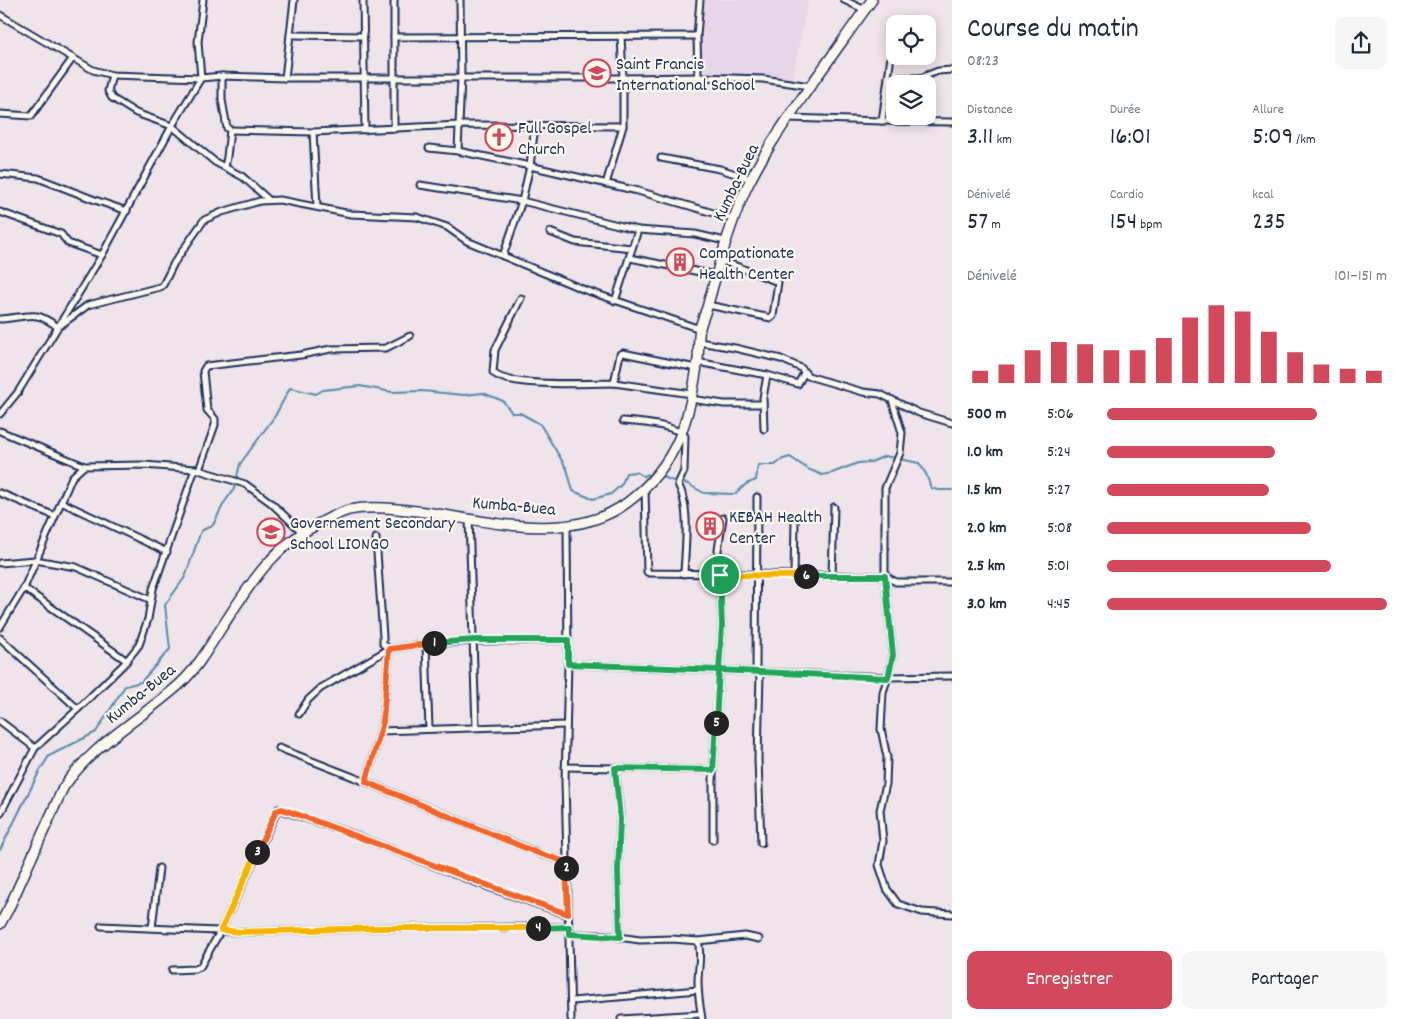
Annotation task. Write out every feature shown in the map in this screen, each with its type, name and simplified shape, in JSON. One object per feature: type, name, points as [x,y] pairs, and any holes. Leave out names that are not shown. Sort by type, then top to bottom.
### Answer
[{"type":"highway","name":"Kumba-Buea","points":[[0,924],[63,788],[72,775],[98,748],[164,698],[183,681],[199,663],[235,606],[272,556],[302,532],[334,516],[352,510],[374,508],[407,509],[519,525],[553,527],[583,523],[604,516],[625,504],[645,487],[661,470],[682,433],[697,365],[700,329],[725,241],[752,179],[788,118],[872,0]]},
{"type":"street","points":[[0,414],[18,392],[102,255],[128,211],[172,126],[201,78],[198,42],[202,0]]},
{"type":"street","points":[[285,78],[294,0]]},
{"type":"street","points":[[363,0],[365,130]]},
{"type":"street","points":[[394,0],[394,129]]},
{"type":"street","points":[[458,151],[461,77],[460,0]]},
{"type":"street","points":[[698,77],[700,0]]},
{"type":"street","points":[[844,0],[865,10]]},
{"type":"street","points":[[0,15],[93,70],[112,74],[201,78],[222,76],[285,78],[698,77],[763,79],[811,86]]},
{"type":"street","points":[[290,35],[363,36]]},
{"type":"street","points":[[606,184],[623,126],[623,78],[620,36]]},
{"type":"street","points":[[394,37],[698,36]]},
{"type":"street","points":[[0,114],[31,116],[72,58]]},
{"type":"street","points":[[928,75],[938,71],[952,70]]},
{"type":"street","points":[[112,74],[108,91],[112,98],[136,112],[172,126],[212,160],[242,177],[269,200]]},
{"type":"street","points":[[222,76],[222,100],[227,128],[230,130],[225,167]]},
{"type":"street","points":[[882,121],[886,92]]},
{"type":"street","points":[[788,118],[952,122]]},
{"type":"street","points":[[230,130],[313,132],[460,126],[623,126]]},
{"type":"street","points":[[503,256],[522,201],[530,166],[535,126]]},
{"type":"street","points":[[313,132],[317,207]]},
{"type":"street","points":[[429,148],[458,151],[638,191],[734,219]]},
{"type":"street","points":[[661,158],[720,169],[752,179]]},
{"type":"street","points":[[0,174],[38,178],[128,211]]},
{"type":"street","points":[[420,185],[522,201],[638,230],[695,234],[725,241]]},
{"type":"street","points":[[58,327],[88,305],[163,285],[174,264],[204,220],[222,212],[260,201],[280,200],[355,214],[417,217],[448,227],[467,241],[615,301],[700,329]]},
{"type":"street","points":[[0,212],[60,234],[68,243],[102,255]]},
{"type":"street","points":[[615,301],[638,230]]},
{"type":"street","points":[[550,232],[576,242],[632,248]]},
{"type":"street","points":[[630,258],[715,275]]},
{"type":"street","points":[[708,305],[772,318],[773,316],[778,282],[720,260]]},
{"type":"street","points":[[521,298],[495,350],[493,372],[495,376],[534,384],[614,383],[691,396],[724,404],[763,404]]},
{"type":"street","points":[[0,319],[34,315],[40,316],[58,327]]},
{"type":"street","points":[[0,814],[34,748],[78,709],[127,661],[142,640],[153,588],[215,426],[214,419],[207,410],[203,371],[206,366],[301,355],[330,349],[386,348],[410,336]]},
{"type":"street","points":[[700,342],[781,359],[801,368],[804,374],[858,391],[880,394],[919,413],[952,423]]},
{"type":"street","points":[[614,383],[621,353],[767,375],[798,384],[804,374]]},
{"type":"street","points":[[764,429],[763,398],[767,375]]},
{"type":"street","points":[[892,400],[901,429],[902,445],[897,462],[885,488],[885,576],[893,655],[883,692],[881,729],[887,757],[886,784],[880,815],[883,841],[879,865],[887,889],[898,904],[922,912],[952,914]]},
{"type":"street","points":[[623,421],[645,423],[682,433],[685,436],[684,471],[678,484],[686,505],[684,574]]},
{"type":"street","points":[[0,431],[84,466],[144,465],[197,469],[246,484],[270,502],[302,532]]},
{"type":"street","points":[[0,626],[24,588],[72,477],[84,466]]},
{"type":"street","points":[[645,487],[647,572],[758,576],[885,576],[896,582],[952,582]]},
{"type":"street","points":[[0,493],[55,516]]},
{"type":"street","points":[[757,497],[758,768],[761,843]]},
{"type":"street","points":[[61,502],[167,552]]},
{"type":"street","points":[[832,576],[834,507]]},
{"type":"street","points":[[469,518],[476,727]]},
{"type":"street","points":[[713,840],[713,770],[722,626],[718,550],[723,518]]},
{"type":"street","points":[[794,520],[794,576]]},
{"type":"street","points":[[567,525],[568,664],[565,767],[571,1019]]},
{"type":"street","points":[[376,538],[383,644],[389,649]]},
{"type":"street","points":[[0,563],[35,560],[76,567],[151,600]]},
{"type":"street","points":[[24,588],[127,661]]},
{"type":"street","points":[[0,638],[78,709]]},
{"type":"street","points":[[299,714],[308,700],[321,688],[389,649],[474,640],[568,640]]},
{"type":"street","points":[[426,644],[429,729]]},
{"type":"street","points":[[366,782],[381,731],[389,649]]},
{"type":"street","points":[[568,664],[888,678],[952,676]]},
{"type":"street","points":[[0,721],[34,748]]},
{"type":"street","points":[[381,731],[566,725]]},
{"type":"street","points":[[279,748],[535,852],[566,862]]},
{"type":"street","points":[[565,767],[713,770]]},
{"type":"street","points":[[615,768],[620,819],[618,871],[620,937]]},
{"type":"street","points":[[172,970],[195,970],[200,967],[221,930],[278,809],[347,832],[489,887],[568,914]]},
{"type":"street","points":[[152,928],[159,868]]},
{"type":"street","points":[[101,926],[240,932],[379,928],[569,927]]},
{"type":"street","points":[[569,934],[640,940],[672,938],[698,941],[746,936],[759,939]]},
{"type":"street","points":[[621,1019],[702,1016],[698,990],[698,964],[701,950],[698,941]]},
{"type":"street","points":[[572,1001],[698,990]]},
{"type":"shaded area","points":[[704,0],[808,0],[792,79],[701,76]]},
{"type":"waterway","points":[[0,850],[49,756],[96,732],[125,686],[141,682],[170,649],[165,605],[185,577],[201,531],[213,525],[224,503],[234,489],[240,464],[275,416],[290,388],[316,394],[323,390],[360,386],[392,392],[422,391],[464,395],[483,393],[503,401],[512,413],[520,413],[540,424],[567,469],[573,491],[593,499],[611,494],[622,484],[626,473],[636,472],[643,476],[655,473]]},
{"type":"waterway","points":[[659,475],[670,480],[688,484],[704,493],[735,494],[746,484],[756,480],[758,465],[775,465],[783,459],[790,457],[808,469],[822,475],[858,463],[871,462],[885,456],[919,463],[926,474],[931,488],[952,490]]},
{"type":"place","name":"Saint Francis International School","points":[[597,73]]},
{"type":"place","name":"Full Gospel Church","points":[[499,137]]},
{"type":"place","name":"Compationate Health Center","points":[[680,262]]},
{"type":"place","name":"KEBAH Health Center","points":[[710,526]]},
{"type":"place","name":"Governement Secondary School LIONGO","points":[[271,532]]},
{"type":"route","points":[[720,575],[722,626],[719,670],[568,664],[568,640],[474,640],[389,649],[383,722],[366,782],[543,856],[566,862],[568,914],[489,887],[347,832],[278,809],[221,930],[240,932],[379,928],[569,927],[569,934],[620,937],[618,871],[620,819],[615,768],[713,770],[719,670],[888,678],[893,655],[885,576],[720,575]]}]
